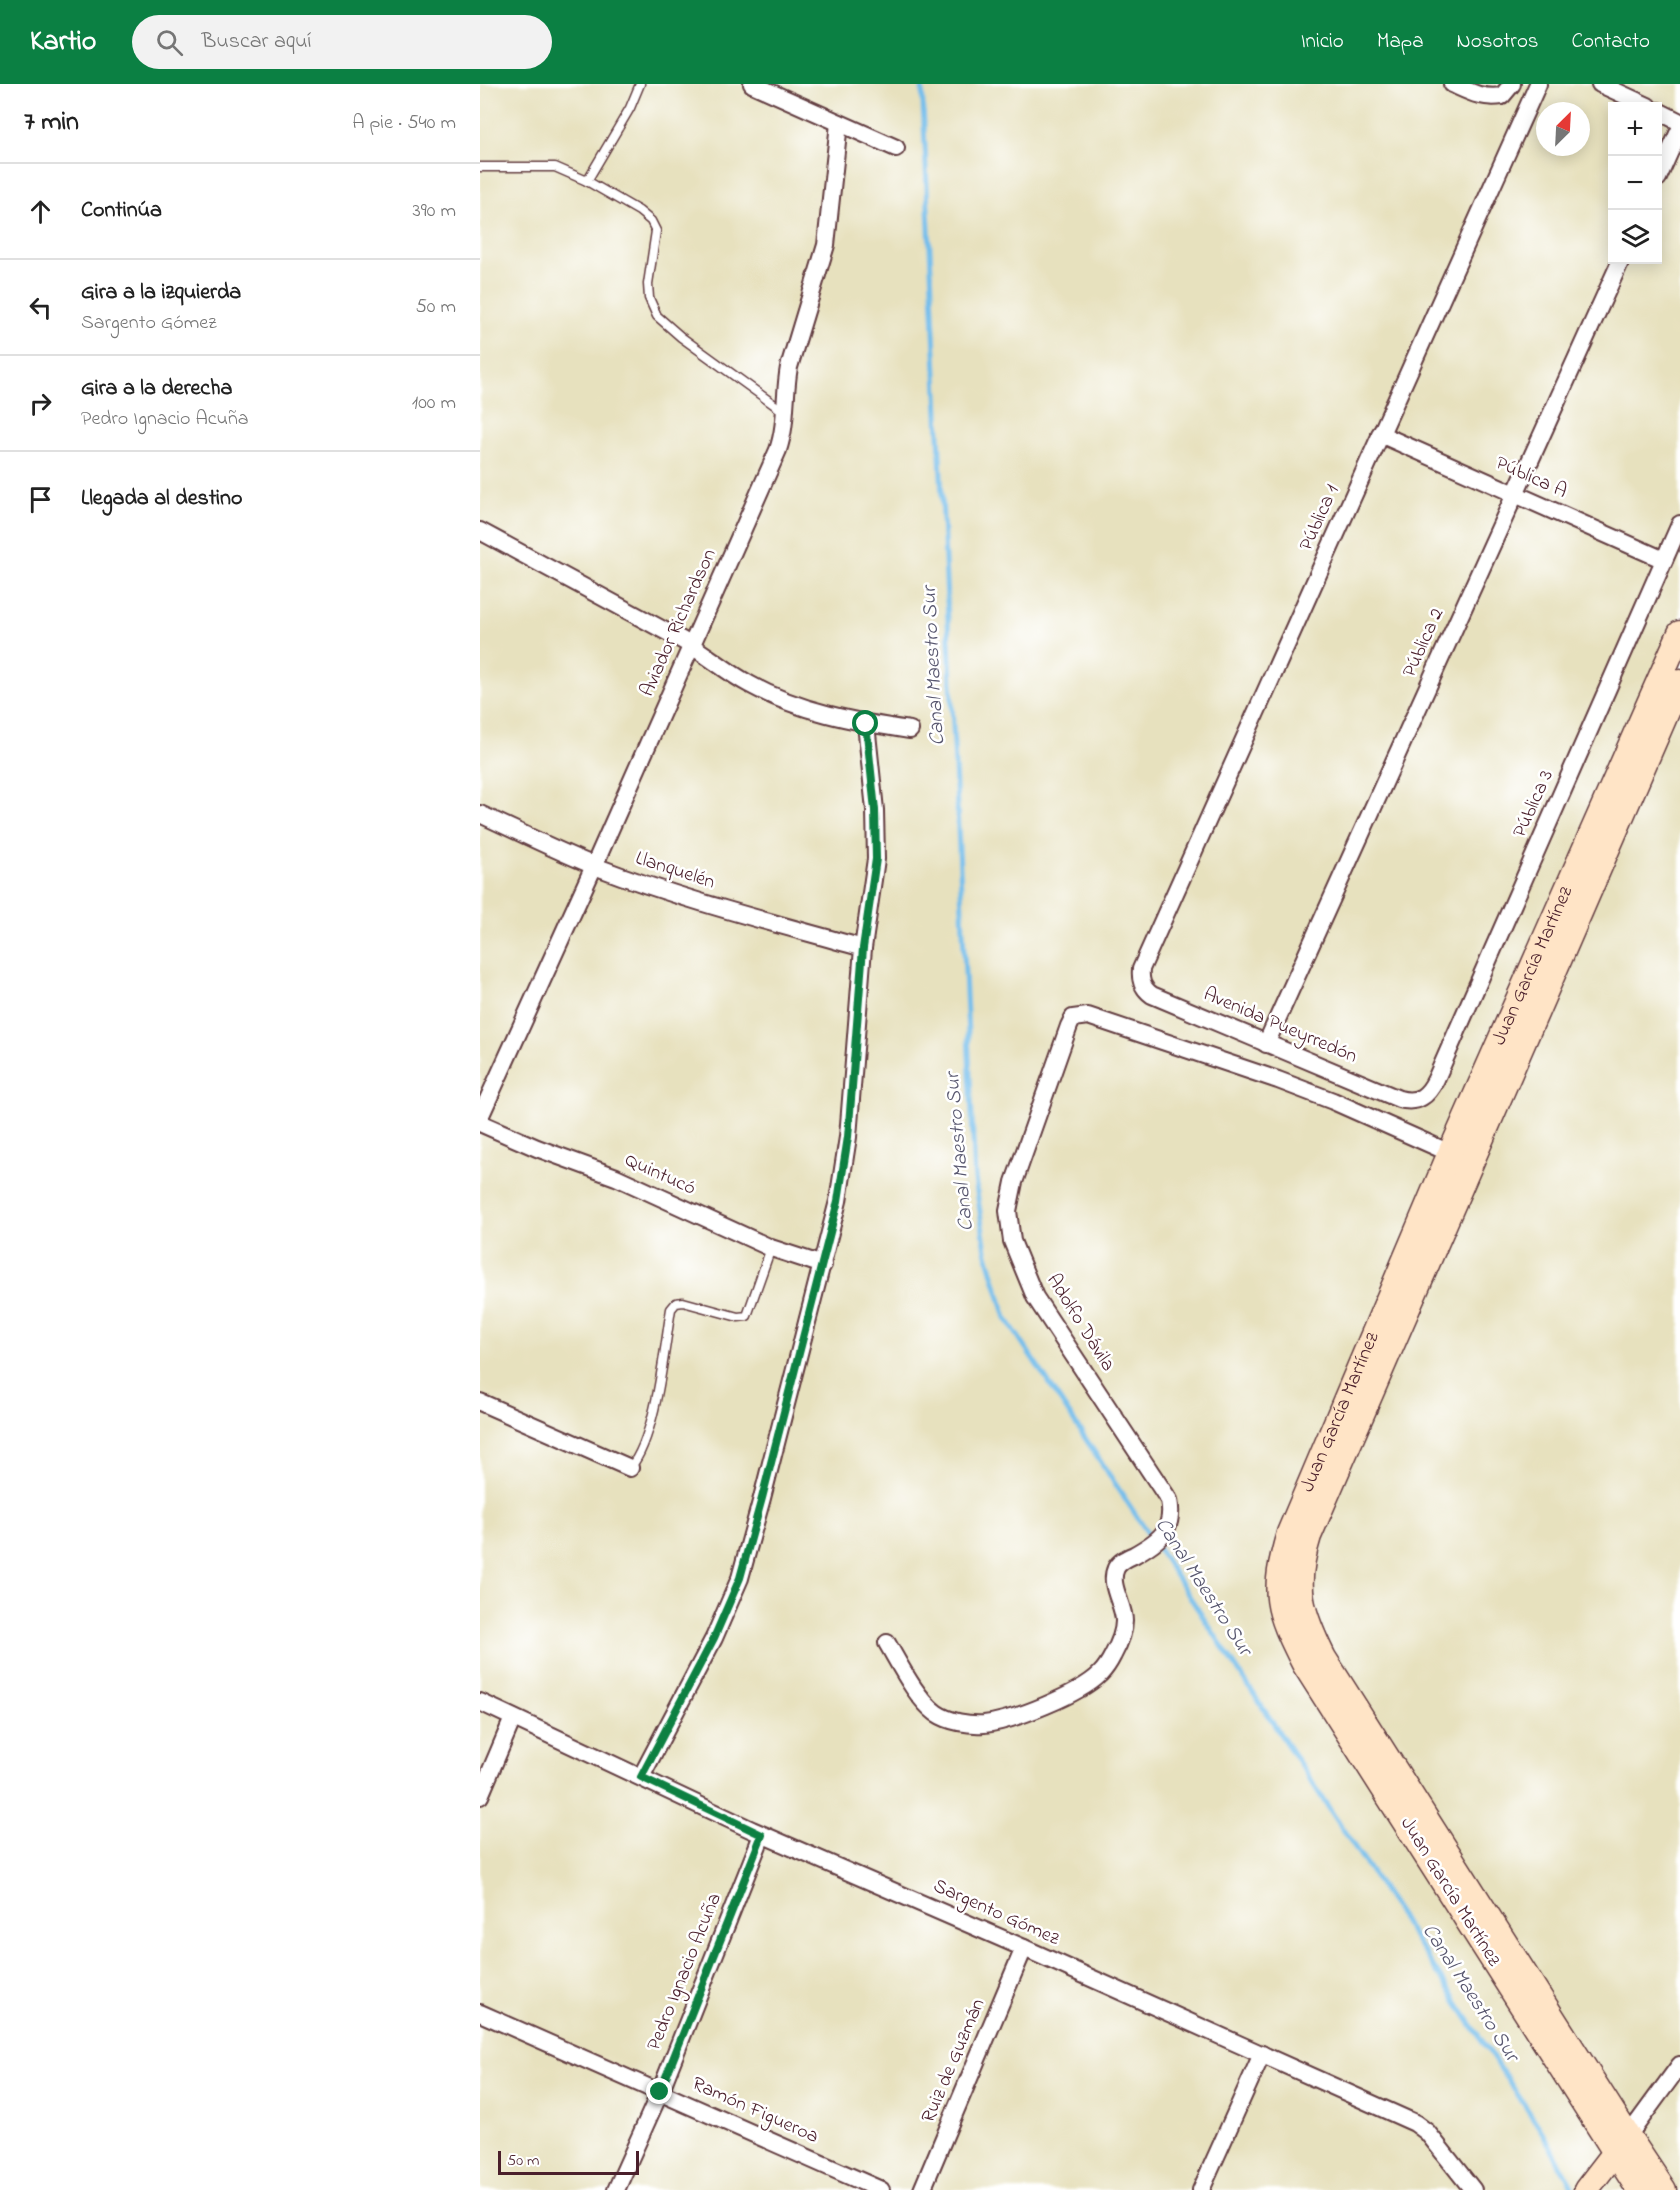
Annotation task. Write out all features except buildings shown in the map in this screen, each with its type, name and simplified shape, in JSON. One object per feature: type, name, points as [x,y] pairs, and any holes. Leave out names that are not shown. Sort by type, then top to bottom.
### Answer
[{"type":"main road","name":"Juan García Martínez","points":[[1621,2145],[1488,1951],[1304,1664],[1287,1630],[1278,1596],[1280,1564],[1289,1533],[1450,1153],[1680,633]]},
{"type":"main road","name":"Juan García Martínez","points":[[1621,2145],[1467,1880],[1324,1658],[1303,1609],[1300,1570],[1309,1536],[1680,682]]},
{"type":"main road","points":[[1588,2188],[1621,2145]]},
{"type":"main road","points":[[1621,2145],[1639,2190]]},
{"type":"main road","points":[[1621,2145],[1664,2190]]},
{"type":"street","points":[[752,84],[896,148]]},
{"type":"street","points":[[1452,84],[1480,96],[1502,96],[1512,84]]},
{"type":"street","name":"Pública 1","points":[[1141,969],[1538,84]]},
{"type":"street","points":[[1600,84],[1639,102]]},
{"type":"street","points":[[1662,113],[1680,122]]},
{"type":"street","name":"Aviador Richardson","points":[[480,1117],[778,450],[783,436],[783,411],[789,368],[826,245],[839,123]]},
{"type":"street","points":[[1662,169],[1680,129]]},
{"type":"street","name":"Pública 2","points":[[1266,1044],[1619,264]]},
{"type":"street","name":"Pública A","points":[[1380,434],[1664,560]]},
{"type":"street","name":"Pública 3","points":[[1422,1099],[1436,1079],[1680,524]]},
{"type":"street","points":[[480,531],[692,646],[751,685],[831,716],[910,730]]},
{"type":"street","points":[[641,1777],[714,1638],[740,1578],[838,1201],[848,1137],[863,948],[873,880],[876,833],[866,724]]},
{"type":"street","name":"Llanquelén","points":[[480,814],[594,866],[722,909],[863,948]]},
{"type":"street","name":"Avenida Pueyrredón","points":[[1141,969],[1140,978],[1143,986],[1152,995],[1399,1099],[1408,1101],[1422,1099]]},
{"type":"street","name":"Adolfo Dávila","points":[[887,1643],[923,1701],[938,1714],[962,1723],[985,1724],[1034,1710],[1082,1687],[1100,1674],[1113,1657],[1124,1620],[1114,1582],[1115,1571],[1120,1562],[1143,1550],[1160,1536],[1168,1528],[1172,1516],[1169,1500],[1035,1297],[1012,1241],[1008,1211],[1014,1182],[1073,1018],[1088,1016],[1278,1080],[1333,1101],[1450,1153]]},
{"type":"street","name":"Quintucó","points":[[480,1123],[537,1148],[616,1177],[771,1248],[823,1265]]},
{"type":"street","points":[[480,1402],[630,1468]]},
{"type":"street","name":"Sargento Gómez","points":[[480,1702],[762,1835],[1024,1948],[1415,2123],[1427,2132],[1473,2190]]},
{"type":"street","points":[[480,1796],[513,1718]]},
{"type":"street","name":"Pedro Ignacio Acuña","points":[[616,2190],[660,2092],[762,1835]]},
{"type":"street","name":"Ruiz de Guzmán","points":[[922,2190],[1024,1948]]},
{"type":"street","name":"Ramón Figueroa","points":[[480,2013],[881,2190]]},
{"type":"street","points":[[1201,2190],[1262,2054]]},
{"type":"street","points":[[1621,2145],[1680,2065]]},
{"type":"lane","points":[[587,181],[630,108],[640,84]]},
{"type":"lane","points":[[480,167],[555,167],[587,181],[639,211],[651,221],[656,231],[648,284],[649,298],[657,316],[681,337],[783,411]]},
{"type":"lane","points":[[630,1468],[638,1460],[650,1428],[671,1309],[676,1303],[683,1302],[738,1317],[747,1316],[771,1248]]},
{"type":"waterway","name":"Canal Maestro Sur","points":[[922,84],[975,1179],[986,1251],[1006,1318],[1541,2130],[1574,2190]]},
{"type":"route","points":[[660,2092],[762,1835],[641,1777],[714,1638],[740,1578],[838,1201],[848,1137],[863,948],[876,859],[875,810],[866,724]]}]
